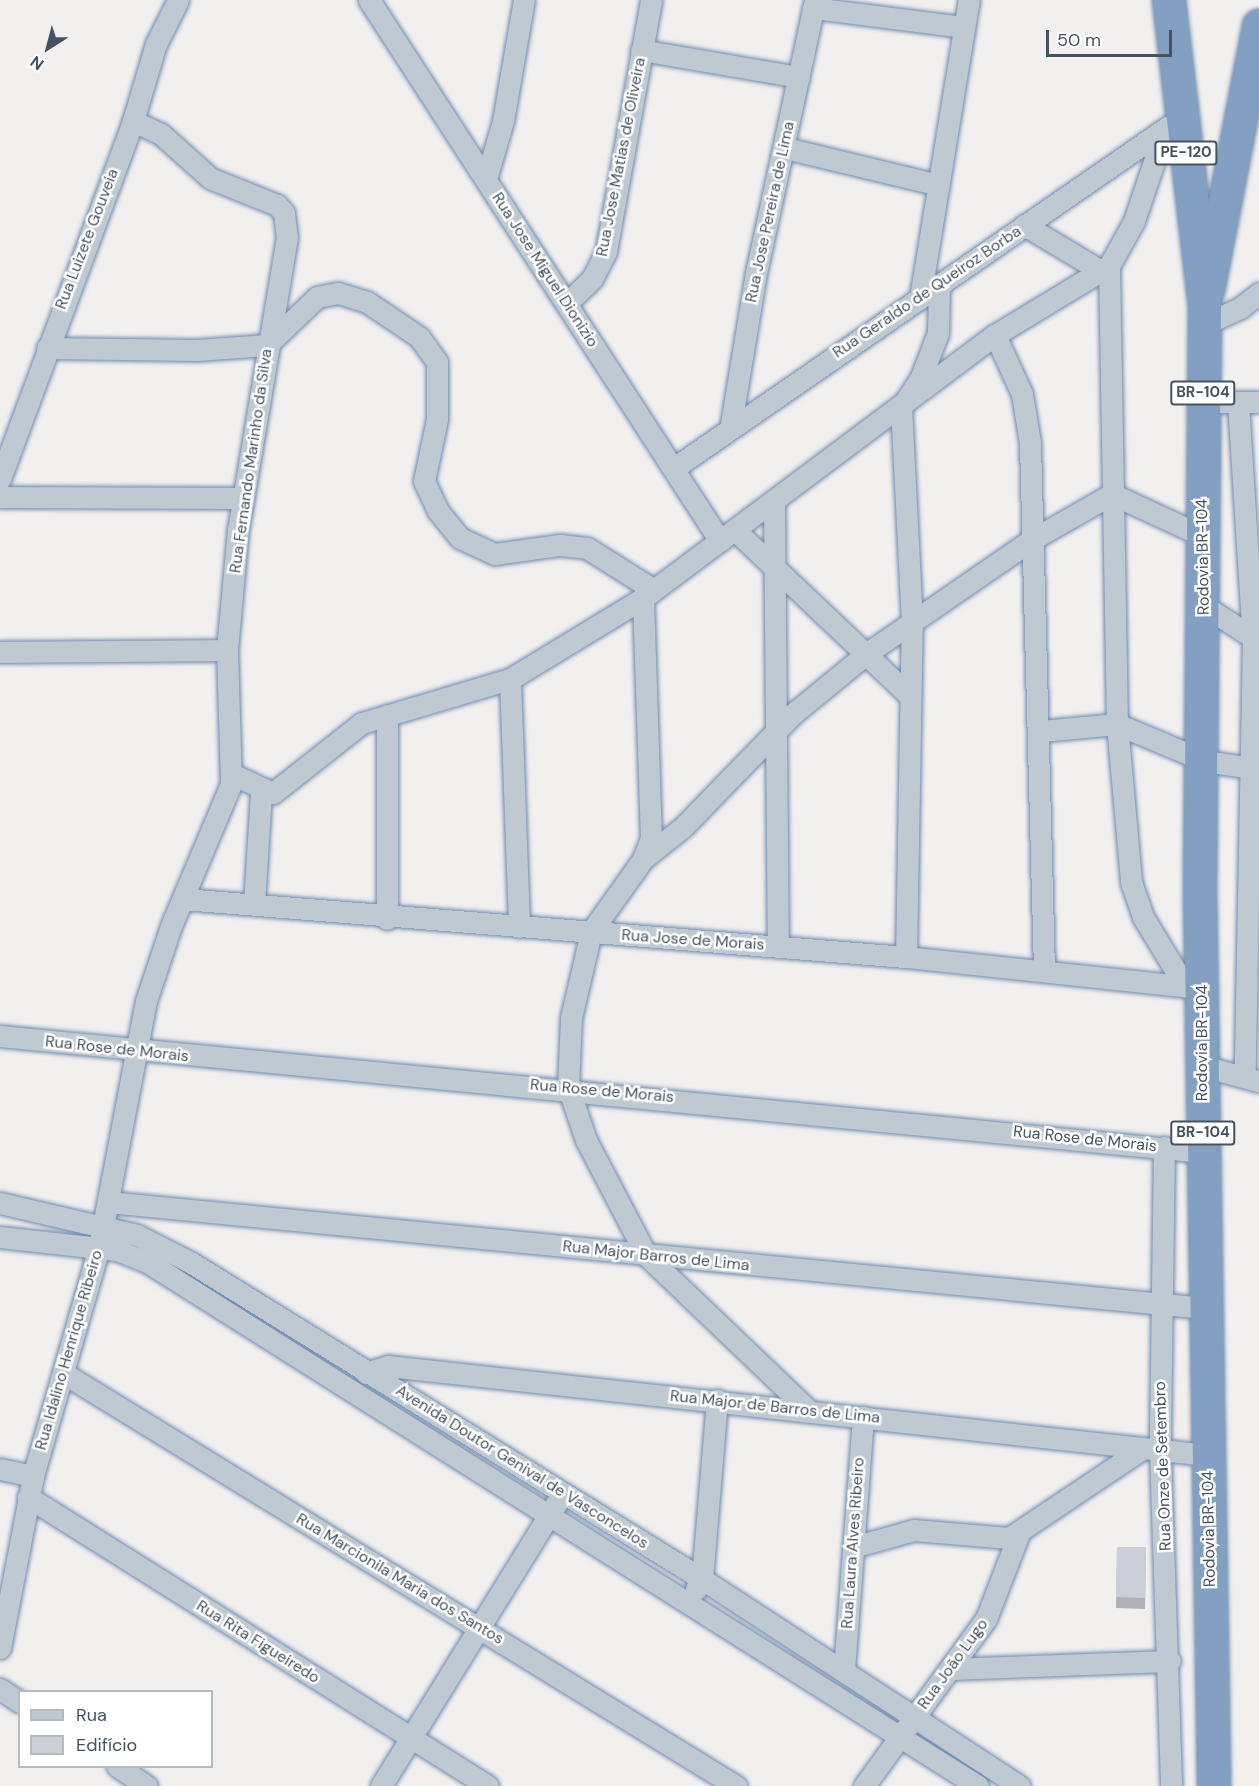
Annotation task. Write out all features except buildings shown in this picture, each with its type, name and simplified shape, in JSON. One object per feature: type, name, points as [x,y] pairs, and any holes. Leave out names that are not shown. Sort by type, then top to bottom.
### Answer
[{"type":"highway","name":"PE-120","points":[[1169,0],[1173,123],[1204,315]]},
{"type":"highway","name":"BR-104","points":[[1203,402],[1204,315],[1259,26]]},
{"type":"highway","name":"Rodovia BR-104","points":[[1203,402],[1205,761],[1193,987],[1203,1066],[1207,1455],[1221,1782]]},
{"type":"street","name":"Rua Luizete Gouveia","points":[[0,479],[133,121],[156,44],[178,0]]},
{"type":"street","name":"Rua Jose Miguel Dionizio","points":[[369,0],[568,302],[674,468],[728,535],[775,569],[910,696]]},
{"type":"street","points":[[486,179],[503,121],[524,0]]},
{"type":"street","name":"Rua Jose Matias de Oliveira","points":[[568,302],[592,279],[606,251],[651,0]]},
{"type":"street","points":[[920,298],[969,0]]},
{"type":"street","points":[[814,4],[964,27]]},
{"type":"street","name":"Rua Jose Pereira de Lima","points":[[731,424],[756,273],[785,148],[814,4]]},
{"type":"street","points":[[641,50],[799,77]]},
{"type":"street","name":"Rua Fernando Marinho da Silva","points":[[133,121],[161,134],[210,178],[266,199],[284,213],[287,238],[242,498],[227,650],[232,774],[224,811],[183,899],[158,960],[134,1052]]},
{"type":"street","points":[[232,774],[261,792],[278,791],[351,730],[387,715],[510,679],[649,594],[901,408],[995,335],[1105,269],[1134,221],[1173,123]]},
{"type":"street","name":"Rua Geraldo de Queiroz Borba","points":[[674,468],[731,424],[920,298],[1173,123]]},
{"type":"street","points":[[785,148],[939,184]]},
{"type":"street","points":[[1024,225],[1105,269]]},
{"type":"street","points":[[1105,269],[1117,724],[1131,882],[1143,917],[1193,987]]},
{"type":"street","points":[[906,957],[912,623],[901,408],[921,377],[938,333],[939,285]]},
{"type":"street","points":[[47,348],[197,350],[267,345],[322,295],[344,294],[385,312],[419,337],[437,362],[437,419],[424,481],[438,511],[460,538],[494,554],[560,544],[587,548],[649,594]]},
{"type":"street","points":[[1204,315],[1256,298]]},
{"type":"street","points":[[995,335],[1028,412],[1041,731],[1044,971]]},
{"type":"street","points":[[1203,402],[1248,402],[1256,641],[1253,769],[1252,1078],[1203,1066]]},
{"type":"street","points":[[1112,494],[1203,536]]},
{"type":"street","points":[[808,1410],[646,1255],[586,1140],[568,1087],[569,1026],[591,932],[643,859],[683,827],[777,729],[866,654],[1033,538],[1112,494]]},
{"type":"street","points":[[0,497],[242,498]]},
{"type":"street","points":[[774,501],[778,946]]},
{"type":"street","points":[[643,859],[653,812],[649,594]]},
{"type":"street","points":[[1204,606],[1256,641]]},
{"type":"street","points":[[0,652],[227,650]]},
{"type":"street","points":[[510,679],[519,927]]},
{"type":"street","points":[[387,715],[387,919]]},
{"type":"street","points":[[1041,731],[1117,724],[1205,761],[1253,769]]},
{"type":"street","points":[[254,904],[261,792]]},
{"type":"street","name":"Rua Jose de Morais","points":[[183,899],[254,904],[387,919],[591,932],[906,957],[1193,987]]},
{"type":"street","name":"Rua Rose de Morais","points":[[0,1036],[134,1052],[568,1087],[1203,1152]]},
{"type":"street","name":"Rua Idalino Henrique Ribeiro","points":[[0,1648],[33,1476],[101,1237],[134,1052]]},
{"type":"street","name":"Rua Onze de Setembro","points":[[1164,1147],[1160,1305],[1151,1450],[1170,1661],[1171,1786]]},
{"type":"street","name":"Rua Major Barros de Lima","points":[[108,1202],[1205,1308]]},
{"type":"street","name":"Avenida Doutor Genival de Vasconcelos","points":[[0,1203],[101,1237],[165,1248],[368,1370],[562,1494],[702,1579],[1020,1786]]},
{"type":"street","name":"Avenida Doutor Genival de Vasconcelos","points":[[0,1237],[101,1237],[149,1263],[551,1512],[978,1786]]},
{"type":"street","name":"Rua Major de Barros de Lima","points":[[368,1370],[388,1366],[1207,1455]]},
{"type":"street","points":[[355,1392],[368,1370]]},
{"type":"street","name":"Rua Marcionila Maria dos Santos","points":[[63,1373],[736,1786]]},
{"type":"street","points":[[689,1601],[702,1579],[717,1400]]},
{"type":"street","name":"Rua Laura Alves Ribeiro","points":[[844,1670],[863,1417]]},
{"type":"street","points":[[853,1547],[914,1530],[1003,1539],[1020,1531],[1151,1450]]},
{"type":"street","points":[[0,1469],[33,1476]]},
{"type":"street","points":[[381,1786],[562,1494]]},
{"type":"street","name":"Rua Rita Figueiredo","points":[[28,1497],[488,1786]]},
{"type":"street","name":"Rua João Lugo","points":[[864,1786],[994,1605],[1020,1531]]},
{"type":"street","points":[[950,1669],[1170,1661]]},
{"type":"street","points":[[0,1689],[18,1701]]},
{"type":"street","points":[[119,1768],[147,1786]]}]
